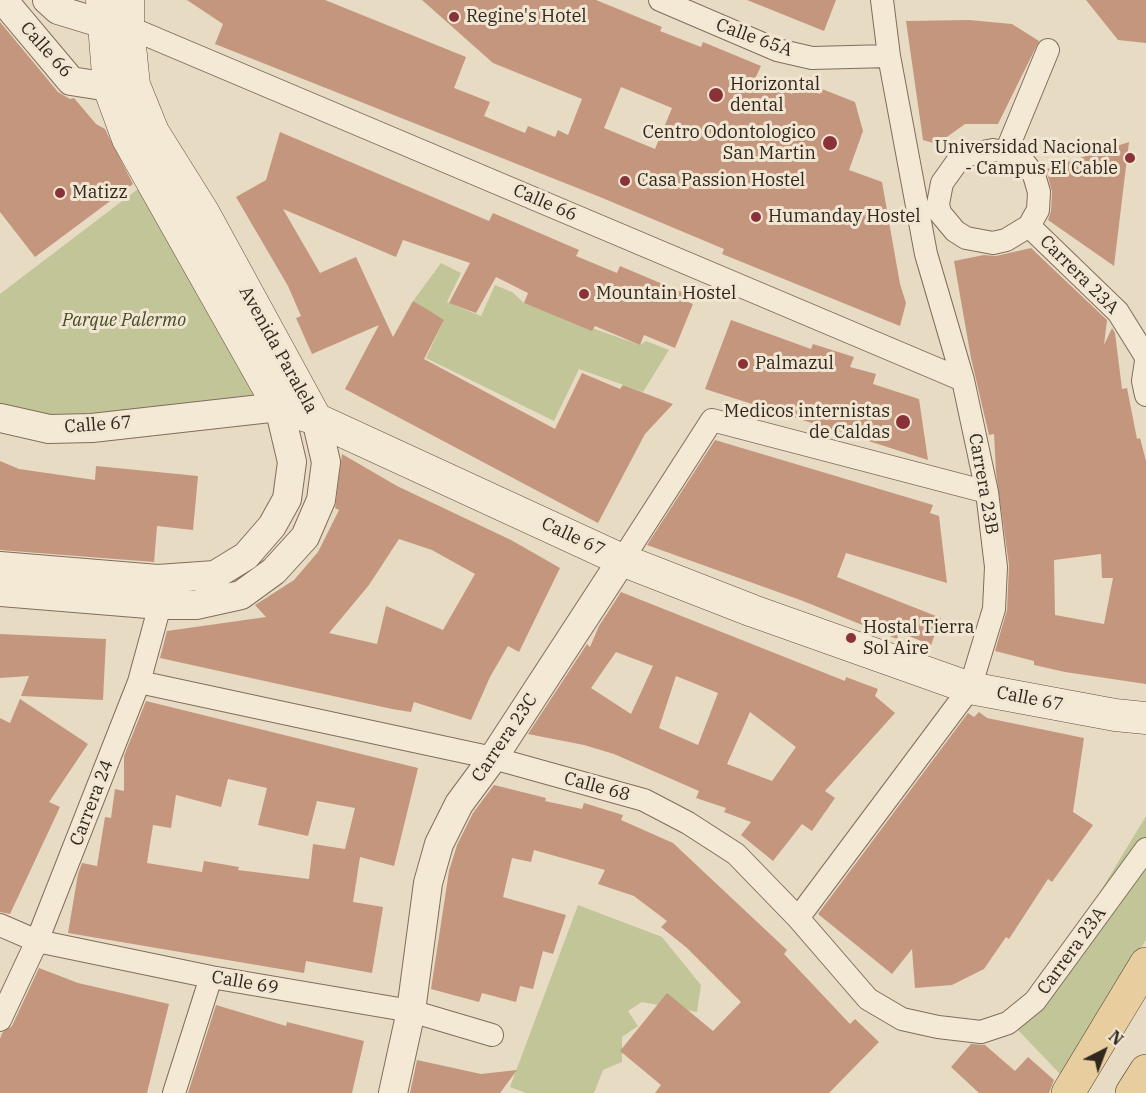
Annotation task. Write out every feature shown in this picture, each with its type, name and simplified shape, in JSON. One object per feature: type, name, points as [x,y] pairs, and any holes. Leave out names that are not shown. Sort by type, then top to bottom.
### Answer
[{"type":"main road","name":"Avenida Paralela","points":[[116,13],[121,86],[128,140],[279,407]]},
{"type":"main road","name":"Avenida Paralela","points":[[121,86],[203,212],[316,419]]},
{"type":"main road","name":"Calle 67","points":[[279,407],[316,419],[622,560],[753,611],[970,688],[1115,715],[1146,718]]},
{"type":"main road","points":[[1068,1093],[1146,964]]},
{"type":"main road","points":[[1132,1093],[1146,1071]]},
{"type":"street","name":"Calle 66","points":[[3,0],[71,81],[121,86]]},
{"type":"street","name":"Calle 66","points":[[47,0],[58,10],[116,13],[963,380]]},
{"type":"street","name":"Calle 65A","points":[[660,0],[777,50],[812,58],[889,56]]},
{"type":"street","name":"Carrera 23B","points":[[798,918],[970,688],[994,609],[996,567],[987,492],[963,380],[923,238],[889,56],[882,0]]},
{"type":"street","points":[[1006,152],[1048,50]]},
{"type":"street","points":[[993,150],[1006,152],[1023,161],[1034,175],[1039,192],[1038,210],[1029,225],[1006,240],[993,243],[966,238],[945,221],[938,204],[942,183],[952,167],[968,155],[993,150]]},
{"type":"street","points":[[913,180],[942,183]]},
{"type":"street","points":[[923,238],[945,221]]},
{"type":"street","name":"Carrera 23A","points":[[1029,225],[1118,312],[1146,359],[1143,381],[1146,395]]},
{"type":"street","name":"Calle 67","points":[[0,418],[49,429],[92,428],[279,407]]},
{"type":"street","name":"Avenida Paralela","points":[[0,592],[159,592],[215,575],[246,556],[272,526],[287,500],[292,462],[279,407]]},
{"type":"street","name":"Avenida Paralela","points":[[0,566],[159,592],[196,605],[241,595],[274,571],[305,537],[321,500],[326,462],[316,419]]},
{"type":"street","name":"Carrera 23C","points":[[393,1093],[411,1011],[428,883],[439,844],[459,804],[493,758],[712,420],[987,492]]},
{"type":"street","name":"Carrera 24","points":[[0,1020],[37,941],[139,682],[159,592]]},
{"type":"street","name":"Calle 68","points":[[139,682],[493,758],[644,800],[688,823],[735,855],[798,918],[868,999],[902,1019],[981,1032]]},
{"type":"street","name":"Carrera 23A","points":[[981,1032],[1008,1023],[1035,1001],[1146,849]]},
{"type":"street","name":"Calle 69","points":[[0,925],[37,941],[211,977],[411,1011],[492,1035]]},
{"type":"street","points":[[174,1093],[211,977]]},
{"type":"green space","name":"Parque Palermo","points":[[155,176],[279,407],[57,421],[0,408],[0,294]]},
{"type":"green space","points":[[441,263],[461,273],[447,302],[481,316],[495,285],[512,292],[524,303],[552,314],[640,345],[646,341],[669,350],[643,392],[579,369],[554,421],[426,358],[444,320],[413,301]]},
{"type":"green space","points":[[1146,816],[1146,940],[1061,1075],[1017,1029]]},
{"type":"green space","points":[[578,905],[662,937],[701,985],[697,1012],[642,1002],[628,1011],[638,1026],[622,1037],[622,1062],[603,1070],[594,1093],[526,1093],[510,1087]]},
{"type":"building","points":[[187,0],[325,0],[466,57],[454,88],[490,102],[484,116],[525,133],[528,126],[555,137],[558,130],[568,135],[582,99],[493,63],[422,0],[596,0],[662,27],[660,31],[701,47],[703,42],[761,66],[755,79],[792,94],[795,84],[820,94],[822,89],[855,102],[863,131],[849,170],[882,182],[900,284],[906,303],[900,326],[722,254],[724,249],[600,197],[215,44],[223,24]],"holes":[[[621,87],[672,108],[655,149],[604,128]]]},
{"type":"building","points":[[747,0],[836,0],[824,31]]},
{"type":"building","points":[[1086,0],[1146,0],[1146,43],[1118,40]]},
{"type":"building","points":[[969,20],[1012,24],[1039,41],[998,124],[965,124],[937,144],[923,140],[906,21]]},
{"type":"building","name":"Matizz","points":[[0,22],[58,92],[70,99],[74,98],[96,124],[105,129],[133,184],[35,257],[0,212]]},
{"type":"building","points":[[280,132],[489,221],[493,213],[579,250],[576,256],[617,273],[620,266],[691,296],[688,302],[693,304],[675,348],[644,335],[640,345],[595,326],[592,331],[524,303],[528,293],[496,277],[476,313],[449,303],[470,263],[403,240],[396,257],[283,209],[320,273],[356,257],[393,337],[413,301],[444,320],[424,359],[555,429],[582,373],[620,389],[623,385],[673,404],[645,434],[598,523],[345,389],[379,325],[312,354],[296,318],[301,316],[288,286],[236,197],[266,180]]},
{"type":"building","points":[[1129,142],[1114,266],[1048,220],[1052,192],[1046,169]]},
{"type":"building","points":[[1031,248],[1107,320],[1104,345],[1112,328],[1115,333],[1122,389],[1127,388],[1137,439],[1140,438],[1146,461],[1146,684],[1065,672],[1034,665],[1034,661],[995,651],[1007,610],[1009,565],[996,472],[994,434],[989,435],[971,358],[954,261],[984,255],[996,256]],"holes":[[[1101,554],[1102,578],[1113,578],[1104,624],[1055,615],[1054,560]]]},
{"type":"building","points":[[731,320],[811,349],[813,344],[854,357],[850,367],[876,374],[873,384],[919,399],[928,460],[705,389]]},
{"type":"building","points":[[715,440],[933,505],[930,513],[939,516],[947,583],[846,553],[837,577],[941,618],[931,645],[899,632],[897,639],[803,601],[647,545]]},
{"type":"building","points":[[342,454],[397,486],[511,540],[560,568],[519,652],[508,646],[490,677],[471,720],[414,702],[411,712],[392,709],[160,658],[167,631],[266,617],[255,605],[294,580],[318,552],[339,510],[335,508]],"holes":[[[399,539],[432,550],[475,574],[443,630],[386,606],[377,644],[329,633],[369,585]]]},
{"type":"building","points":[[0,461],[19,469],[95,480],[96,466],[198,476],[193,530],[157,526],[154,562],[0,550]]},
{"type":"building","points":[[621,592],[845,681],[846,677],[878,689],[875,696],[895,713],[825,791],[835,798],[812,831],[802,824],[773,861],[741,835],[751,822],[724,812],[726,808],[696,798],[699,791],[614,754],[584,745],[528,734],[587,644],[590,647],[599,626]],"holes":[[[616,652],[653,666],[631,714],[591,688]],[[676,676],[718,693],[698,745],[659,728]],[[750,712],[796,747],[772,781],[727,764]]]},
{"type":"building","points":[[0,634],[106,639],[103,700],[21,696],[29,676],[0,678]]},
{"type":"building","points":[[20,699],[88,744],[49,802],[60,807],[10,914],[0,912],[0,718],[10,723]]},
{"type":"building","points":[[146,701],[418,768],[394,866],[360,857],[353,902],[383,907],[372,973],[306,961],[304,973],[68,933],[82,863],[97,866],[105,817],[111,818],[115,789],[124,791],[124,756]],"holes":[[[228,779],[267,788],[258,825],[308,836],[317,801],[355,808],[345,849],[313,844],[309,879],[238,870],[239,867],[204,861],[202,872],[147,863],[153,825],[171,828],[176,795],[221,807]]]},
{"type":"building","points":[[979,712],[987,718],[1084,738],[1073,812],[1093,825],[1052,882],[1048,879],[1009,939],[1006,937],[984,969],[952,985],[915,988],[912,949],[892,974],[818,914],[968,713],[974,717]]},
{"type":"building","points":[[494,785],[546,798],[545,801],[582,809],[584,803],[623,815],[621,820],[673,843],[787,950],[784,954],[850,1024],[855,1019],[879,1042],[829,1093],[655,1093],[661,1085],[620,1051],[667,993],[713,1031],[741,1002],[687,948],[661,927],[667,921],[634,896],[598,884],[605,870],[534,850],[531,862],[512,858],[503,897],[566,915],[553,954],[543,951],[533,989],[520,986],[516,1002],[482,993],[479,1002],[431,989],[449,871],[457,845],[473,813]]},
{"type":"building","points":[[39,968],[78,983],[169,1004],[147,1093],[0,1093],[0,1039],[2,1033],[12,1026]]},
{"type":"building","points":[[216,1005],[286,1026],[287,1022],[364,1041],[352,1093],[188,1093]]},
{"type":"building","points":[[971,1044],[985,1045],[1015,1071],[1028,1057],[1054,1080],[1049,1093],[979,1093],[951,1067]]},
{"type":"building","points":[[417,1060],[481,1074],[517,1070],[500,1093],[410,1093]]},
{"type":"place","name":"Regine's Hotel","points":[[454,17]]},
{"type":"place","name":"Horizontal dental","points":[[716,95]]},
{"type":"place","name":"Centro Odontologico San Martin","points":[[830,143]]},
{"type":"place","name":"Universidad Nacional - Campus El Cable","points":[[1130,158]]},
{"type":"place","name":"Casa Passion Hostel","points":[[625,181]]},
{"type":"place","name":"Matizz","points":[[60,193]]},
{"type":"place","name":"Humanday Hostel","points":[[756,217]]},
{"type":"place","name":"Mountain Hostel","points":[[584,294]]},
{"type":"place","name":"Palmazul","points":[[743,364]]},
{"type":"place","name":"Medicos internistas de Caldas","points":[[903,422]]},
{"type":"place","name":"Hostal Tierra Sol Aire","points":[[851,638]]}]
